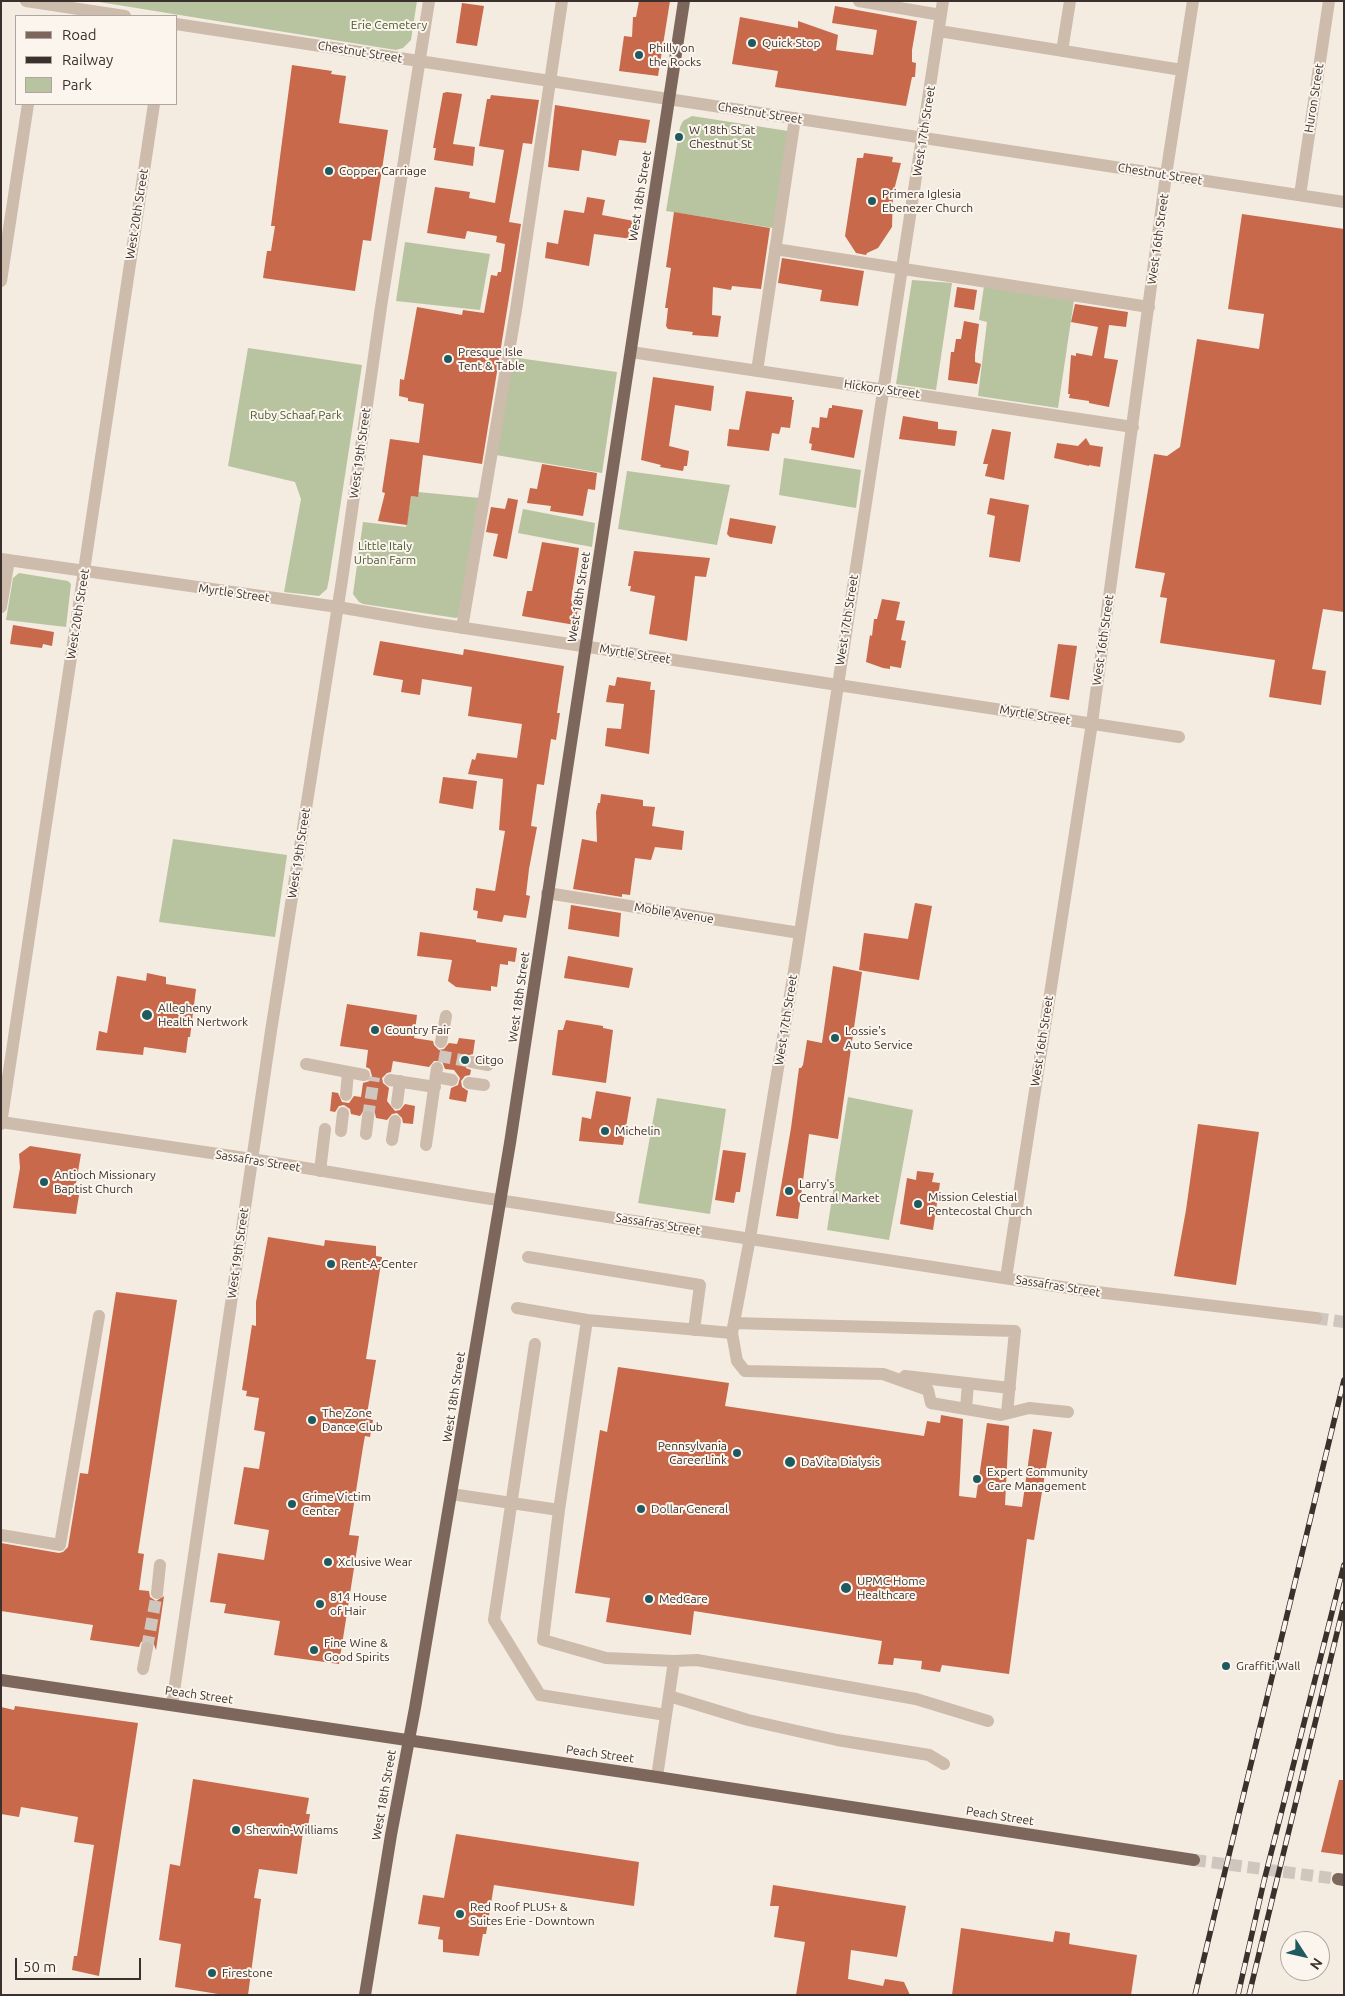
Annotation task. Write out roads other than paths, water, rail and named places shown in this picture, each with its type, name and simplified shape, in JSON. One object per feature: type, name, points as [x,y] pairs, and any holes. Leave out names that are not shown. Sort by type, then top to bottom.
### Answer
[{"type":"main road","name":"West 18th Street","points":[[366,1995],[390,1835],[409,1740],[501,1201],[585,646],[632,352],[684,1]]},
{"type":"main road","name":"Peach Street","points":[[1,1680],[657,1776],[1194,1860]]},
{"type":"street","points":[[26,1],[43,10],[111,15]]},
{"type":"street","name":"West 19th Street","points":[[172,1705],[252,1159],[338,607],[381,307],[429,1]]},
{"type":"street","points":[[462,628],[516,310],[562,1]]},
{"type":"street","points":[[858,1],[941,14]]},
{"type":"street","name":"West 17th Street","points":[[883,1374],[745,1371],[736,1361],[733,1328],[750,1238],[800,933],[943,1]]},
{"type":"street","points":[[1062,51],[1070,1]]},
{"type":"street","name":"West 16th Street","points":[[1006,1278],[1092,723],[1166,175],[1193,1]]},
{"type":"street","name":"Huron Street","points":[[1300,195],[1329,1]]},
{"type":"street","name":"Chestnut Street","points":[[178,24],[1344,202]]},
{"type":"street","points":[[939,31],[1182,70]]},
{"type":"street","points":[[1,281],[28,105]]},
{"type":"street","name":"West 20th Street","points":[[1,1123],[154,105]]},
{"type":"street","points":[[756,371],[795,118]]},
{"type":"street","points":[[775,249],[1149,307]]},
{"type":"street","name":"Hickory Street","points":[[632,352],[885,388],[1133,428]]},
{"type":"street","points":[[1,607],[5,559]]},
{"type":"street","name":"Myrtle Street","points":[[5,559],[338,607],[462,628],[1092,723],[1178,738]]},
{"type":"street","name":"Mobile Avenue","points":[[547,894],[800,933]]},
{"type":"street","points":[[441,1042],[446,1016]]},
{"type":"street","points":[[472,1062],[488,1065]]},
{"type":"street","points":[[306,1064],[364,1075]]},
{"type":"street","points":[[346,1095],[348,1072]]},
{"type":"street","points":[[426,1145],[436,1077]]},
{"type":"street","points":[[397,1103],[395,1080],[436,1077],[452,1080]]},
{"type":"street","points":[[469,1083],[484,1085]]},
{"type":"street","points":[[341,1131],[343,1113]]},
{"type":"street","points":[[366,1134],[368,1117]]},
{"type":"street","points":[[392,1140],[395,1121]]},
{"type":"street","name":"Sassafras Street","points":[[1,1123],[252,1159],[501,1201],[1107,1294],[1316,1318]]},
{"type":"street","points":[[320,1171],[325,1129]]},
{"type":"street","points":[[528,1257],[700,1286],[694,1330]]},
{"type":"street","points":[[517,1308],[587,1320],[694,1330],[733,1328],[1015,1331],[1007,1413]]},
{"type":"street","points":[[1,1535],[60,1545],[99,1316]]},
{"type":"street","points":[[587,1320],[559,1510],[543,1640],[606,1658],[674,1661],[697,1660],[906,1697],[988,1721]]},
{"type":"street","points":[[535,1344],[494,1620],[540,1695],[666,1715]]},
{"type":"street","points":[[883,1374],[1010,1388]]},
{"type":"street","points":[[883,1374],[928,1390],[931,1403],[1000,1415],[1030,1408],[1068,1412]]},
{"type":"street","points":[[966,1409],[968,1383]]},
{"type":"street","points":[[452,1494],[559,1510]]},
{"type":"street","points":[[157,1592],[160,1565]]},
{"type":"street","points":[[143,1669],[147,1648]]},
{"type":"street","points":[[657,1776],[674,1661]]},
{"type":"street","points":[[669,1696],[748,1720],[820,1736],[929,1755],[944,1764]]},
{"type":"tunnel","points":[[439,1056],[472,1062]]},
{"type":"tunnel","points":[[368,1117],[374,1077]]},
{"type":"tunnel","points":[[1316,1318],[1344,1322]]},
{"type":"tunnel","points":[[147,1648],[157,1593]]},
{"type":"tunnel","points":[[1194,1860],[1338,1879]]},
{"type":"railway","points":[[1195,1995],[1344,1380]]},
{"type":"railway","points":[[1238,1995],[1264,1881],[1344,1565]]},
{"type":"railway","points":[[1249,1995],[1344,1604]]},
{"type":"place","name":"Quick Stop","points":[[752,43]]},
{"type":"place","name":"Philly on the Rocks","points":[[639,55]]},
{"type":"place","name":"W 18th St at Chestnut St","points":[[679,137]]},
{"type":"place","name":"Copper Carriage","points":[[329,171]]},
{"type":"place","name":"Primera Iglesia Ebenezer Church","points":[[872,201]]},
{"type":"place","name":"Presque Isle Tent & Table","points":[[448,359]]},
{"type":"place","name":"Allegheny Health Nertwork","points":[[147,1015]]},
{"type":"place","name":"Country Fair","points":[[375,1030]]},
{"type":"place","name":"Lossie's Auto Service","points":[[835,1038]]},
{"type":"place","name":"Citgo","points":[[465,1060]]},
{"type":"place","name":"Michelin","points":[[605,1131]]},
{"type":"place","name":"Antioch Missionary Baptist Church","points":[[44,1182]]},
{"type":"place","name":"Larry's Central Market","points":[[789,1191]]},
{"type":"place","name":"Mission Celestial Pentecostal Church","points":[[918,1204]]},
{"type":"place","name":"Rent-A-Center","points":[[331,1264]]},
{"type":"place","name":"The Zone Dance Club","points":[[312,1420]]},
{"type":"place","name":"Pennsylvania CareerLink","points":[[737,1453]]},
{"type":"place","name":"DaVita Dialysis","points":[[790,1462]]},
{"type":"place","name":"Expert Community Care Management","points":[[977,1479]]},
{"type":"place","name":"Crime Victim Center","points":[[292,1504]]},
{"type":"place","name":"Dollar General","points":[[641,1509]]},
{"type":"place","name":"Xclusive Wear","points":[[328,1562]]},
{"type":"place","name":"UPMC Home Healthcare","points":[[846,1588]]},
{"type":"place","name":"MedCare","points":[[649,1599]]},
{"type":"place","name":"814 House of Hair","points":[[320,1604]]},
{"type":"place","name":"Fine Wine & Good Spirits","points":[[314,1650]]},
{"type":"place","name":"Graffiti Wall","points":[[1226,1666]]},
{"type":"place","name":"Sherwin-Williams","points":[[236,1830]]},
{"type":"place","name":"Red Roof PLUS+ & Suites Erie - Downtown","points":[[460,1914]]},
{"type":"place","name":"Firestone","points":[[212,1973]]},
{"type":"park label","name":"Erie Cemetery","points":[[389,25]]},
{"type":"park label","name":"Ruby Schaaf Park","points":[[296,415]]},
{"type":"park label","name":"Little Italy Urban Farm","points":[[385,553]]}]
